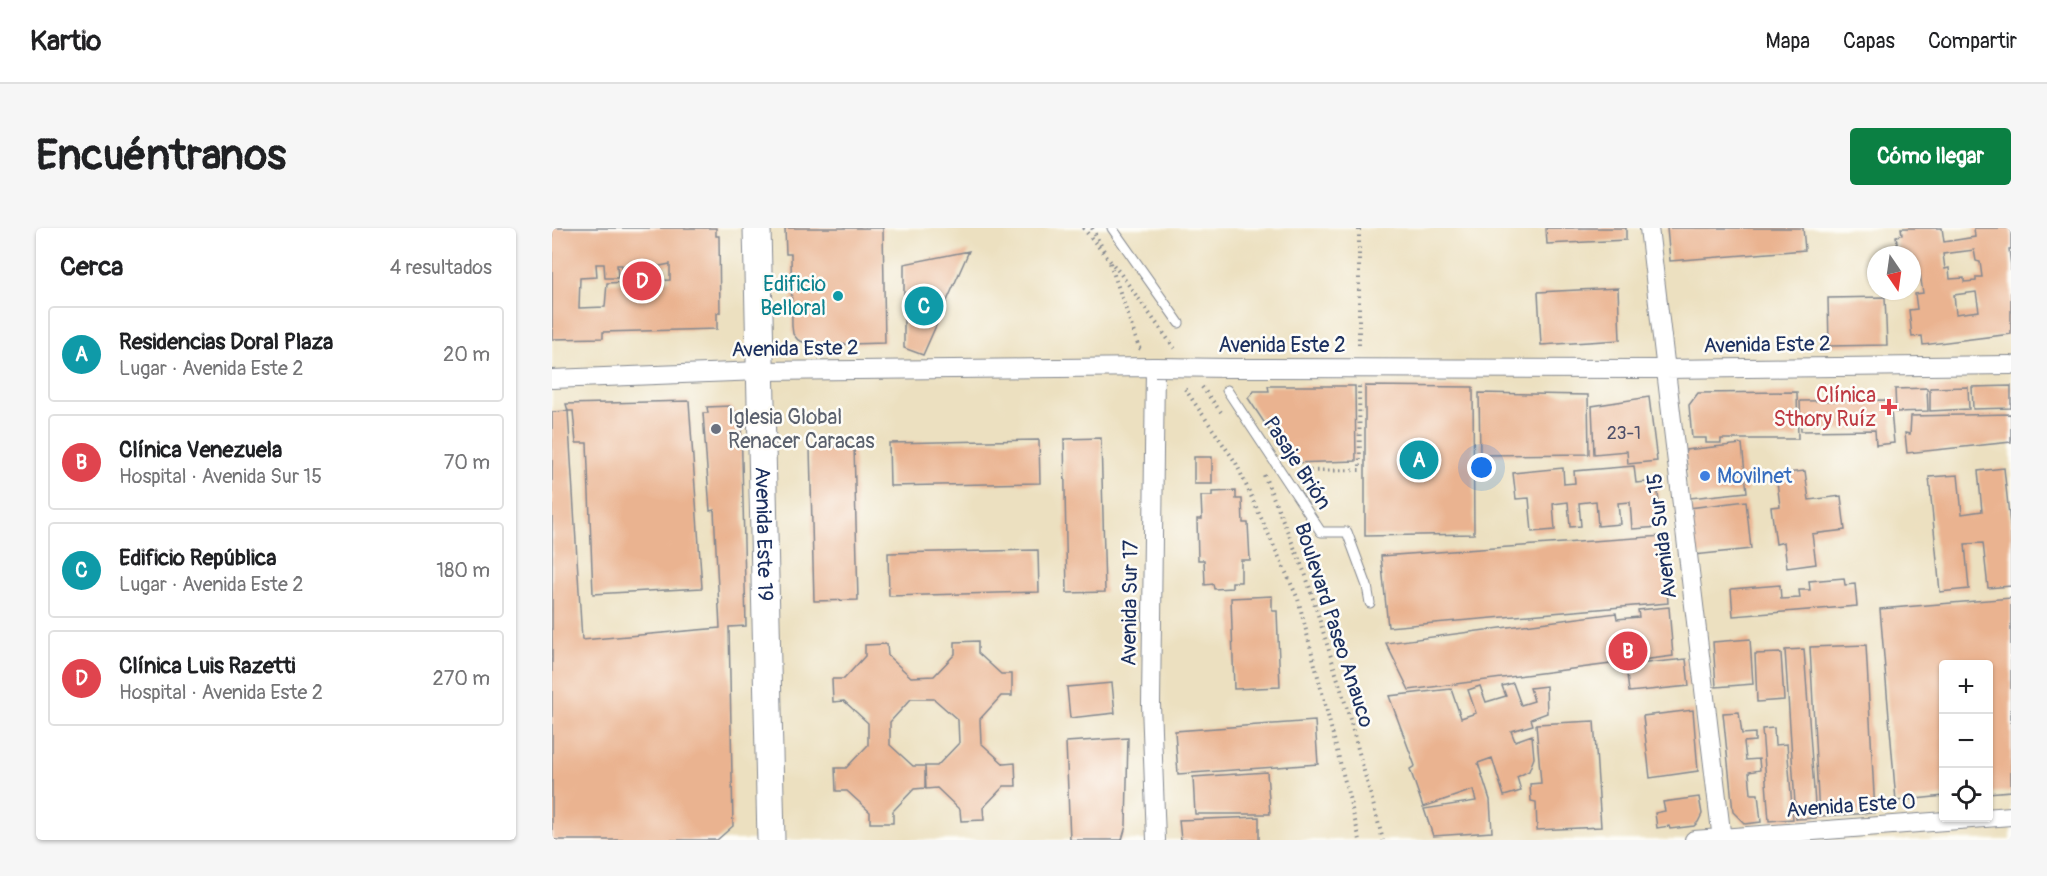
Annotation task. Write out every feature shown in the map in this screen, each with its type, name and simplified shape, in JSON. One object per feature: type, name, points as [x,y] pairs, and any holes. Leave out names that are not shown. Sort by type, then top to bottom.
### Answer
[{"type":"main road","name":"Avenida Este 19","points":[[757,228],[771,840]]},
{"type":"street","name":"Avenida Sur 15","points":[[1649,228],[1722,839]]},
{"type":"street","name":"Avenida Este 2","points":[[552,380],[1151,359],[1230,368],[1665,369],[2011,365]]},
{"type":"street","name":"Avenida Sur 17","points":[[1151,359],[1151,704],[1156,840]]},
{"type":"street","name":"Avenida Este 0","points":[[1695,840],[2011,816]]},
{"type":"lane","points":[[1112,228],[1179,323]]},
{"type":"lane","name":"Pasaje Brión","points":[[1227,390],[1321,532],[1347,531],[1367,586],[1370,603]]},
{"type":"path","points":[[1083,228],[1180,357]]},
{"type":"path","points":[[1092,228],[1108,259],[1139,348],[1151,359]]},
{"type":"path","points":[[1359,228],[1359,345]]},
{"type":"path","points":[[1282,472],[1360,470],[1359,382]]},
{"type":"path","points":[[1200,384],[1227,420]]},
{"type":"path","points":[[1185,389],[1236,463],[1298,599],[1360,840]]},
{"type":"path","name":"Boulevard Paseo Anauco","points":[[1282,472],[1263,472],[1306,576],[1347,709],[1383,838]]},
{"type":"building","points":[[552,228],[716,228],[716,236],[719,236],[720,313],[717,313],[717,329],[603,332],[603,338],[552,339]],"holes":[[[596,264],[604,264],[605,278],[618,278],[617,265],[622,265],[623,278],[651,277],[650,268],[670,264],[670,280],[607,283],[605,307],[579,308],[580,278],[597,277]]]},
{"type":"building","name":"Edificio Belloral","points":[[785,228],[883,228],[885,343],[811,345],[798,340],[793,334],[792,326],[791,254],[786,254]]},
{"type":"building","points":[[1546,228],[1626,228],[1626,240],[1547,244]]},
{"type":"building","points":[[1667,228],[1803,228],[1805,250],[1670,261]]},
{"type":"building","points":[[1901,228],[1942,228],[1944,242],[1975,237],[1974,228],[2011,228],[2011,249],[2009,249],[2011,334],[1923,345],[1922,336],[1912,337],[1909,310],[1917,309],[1916,300],[1921,300],[1921,293],[1923,293],[1921,246],[1898,246],[1896,236],[1902,235]],"holes":[[[1974,250],[1976,261],[1980,262],[1982,277],[1976,277],[1976,281],[1964,282],[1964,278],[1950,279],[1949,268],[1945,269],[1943,254]],[[1976,292],[1979,311],[1956,314],[1954,295]]]},
{"type":"building","points":[[969,251],[923,355],[904,348],[904,264]]},
{"type":"building","points":[[1618,288],[1620,340],[1541,345],[1538,292]]},
{"type":"building","points":[[1867,297],[1867,300],[1885,300],[1887,345],[1829,346],[1828,298]]},
{"type":"building","points":[[1268,386],[1355,386],[1356,461],[1291,463],[1248,398],[1254,391],[1269,391]]},
{"type":"building","points":[[1365,386],[1473,387],[1474,534],[1365,536]]},
{"type":"building","points":[[2011,386],[2011,408],[1973,409],[1972,387]]},
{"type":"building","points":[[1968,387],[1969,409],[1930,411],[1930,388]]},
{"type":"building","points":[[1927,388],[1928,411],[1896,412],[1895,389]]},
{"type":"building","points":[[1797,392],[1798,439],[1721,439],[1721,443],[1706,443],[1706,438],[1692,438],[1689,405],[1698,393]]},
{"type":"building","points":[[1479,393],[1588,395],[1589,454],[1480,455]]},
{"type":"building","points":[[1649,397],[1657,461],[1628,464],[1627,451],[1594,454],[1592,406]]},
{"type":"building","points":[[1890,400],[1894,443],[1876,445],[1875,430],[1801,431],[1800,401]]},
{"type":"building","points":[[689,401],[702,588],[593,594],[587,443],[576,443],[573,411],[568,411],[566,404]]},
{"type":"building","points":[[730,406],[741,418],[746,626],[729,627],[733,826],[717,840],[552,840],[552,412],[568,411],[582,640],[720,628],[714,510],[710,511],[703,413],[708,413],[707,407]]},
{"type":"building","points":[[2011,414],[2011,442],[1907,453],[1905,433],[1910,434],[1911,416]]},
{"type":"building","points":[[1101,438],[1105,592],[1067,593],[1064,439]]},
{"type":"building","points":[[1039,440],[1040,483],[890,486],[889,443]]},
{"type":"building","points":[[1742,444],[1747,492],[1690,498],[1685,450]]},
{"type":"building","points":[[854,446],[858,600],[814,601],[810,448]]},
{"type":"building","points":[[1194,457],[1212,457],[1212,484],[1194,484]]},
{"type":"building","points":[[1634,466],[1636,483],[1657,481],[1661,527],[1632,529],[1630,502],[1618,503],[1620,524],[1598,526],[1596,501],[1579,503],[1581,526],[1570,527],[1568,502],[1553,504],[1555,530],[1532,532],[1529,498],[1516,499],[1513,473],[1563,468],[1564,484],[1575,483],[1574,471]]},
{"type":"building","points":[[2004,468],[2011,534],[2011,586],[1988,588],[1983,543],[1965,544],[1969,589],[1940,592],[1929,477],[1958,475],[1962,514],[1982,511],[1978,471]]},
{"type":"building","points":[[1805,471],[1809,500],[1841,496],[1845,530],[1812,534],[1816,564],[1787,568],[1784,542],[1776,544],[1771,507],[1780,506],[1776,474]]},
{"type":"building","points":[[1236,491],[1236,499],[1242,499],[1243,523],[1248,523],[1250,560],[1241,560],[1241,582],[1232,582],[1232,588],[1214,589],[1213,584],[1205,585],[1204,560],[1198,560],[1197,519],[1202,519],[1201,496],[1212,496],[1212,492]]},
{"type":"building","points":[[1746,501],[1751,549],[1694,555],[1689,508]]},
{"type":"building","points":[[1663,536],[1668,603],[1388,627],[1381,556]]},
{"type":"building","points":[[1038,550],[1039,592],[889,596],[888,553]]},
{"type":"building","points":[[1844,578],[1845,585],[1855,584],[1857,606],[1733,616],[1731,589],[1780,585],[1781,599],[1800,598],[1799,590],[1810,590],[1809,581]]},
{"type":"building","points":[[1272,596],[1272,611],[1277,611],[1280,687],[1234,689],[1231,598]]},
{"type":"building","points":[[2011,598],[2011,791],[1993,793],[1993,660],[1939,660],[1939,797],[1896,801],[1880,609]]},
{"type":"building","points":[[1669,607],[1673,656],[1409,690],[1386,643],[1616,613],[1617,619],[1639,617],[1638,610]]},
{"type":"building","points":[[1750,639],[1753,684],[1716,687],[1713,642]]},
{"type":"building","points":[[978,641],[978,653],[1001,674],[1012,674],[1012,696],[1001,696],[980,719],[981,743],[1004,764],[1015,763],[1016,786],[1004,786],[983,808],[984,820],[961,821],[960,810],[937,788],[926,789],[925,766],[925,788],[914,789],[893,811],[893,823],[870,823],[870,812],[847,791],[836,791],[835,768],[846,768],[868,745],[868,723],[844,701],[833,702],[832,679],[844,679],[865,656],[865,645],[887,644],[888,656],[911,677],[934,676],[955,654],[955,642]],"holes":[[[911,699],[934,699],[958,720],[959,743],[937,766],[913,766],[890,745],[890,722]]]},
{"type":"building","points":[[1866,645],[1875,813],[1819,816],[1810,647]]},
{"type":"building","points":[[1804,649],[1816,818],[1796,819],[1785,650]]},
{"type":"building","points":[[1781,653],[1784,700],[1757,702],[1755,654]]},
{"type":"building","points":[[1686,659],[1689,686],[1629,692],[1626,665]]},
{"type":"building","points":[[1112,683],[1115,713],[1070,718],[1067,687]]},
{"type":"building","points":[[1513,683],[1521,705],[1534,701],[1530,688],[1546,686],[1547,713],[1531,719],[1533,725],[1511,731],[1515,741],[1532,735],[1534,758],[1529,771],[1517,777],[1521,791],[1504,796],[1492,758],[1478,763],[1490,800],[1492,832],[1433,836],[1424,809],[1476,801],[1473,790],[1423,807],[1410,769],[1415,766],[1389,696],[1451,689],[1461,718],[1476,713],[1468,690],[1480,686],[1486,702],[1506,696],[1502,686]]},
{"type":"building","points":[[1693,710],[1698,771],[1650,778],[1643,716]]},
{"type":"building","points":[[1739,712],[1742,734],[1755,733],[1755,741],[1744,742],[1746,760],[1759,759],[1760,770],[1749,772],[1751,794],[1758,794],[1761,822],[1745,824],[1733,812],[1723,713]]},
{"type":"building","points":[[1315,721],[1318,764],[1178,774],[1175,731]]},
{"type":"building","points":[[1594,721],[1601,827],[1537,830],[1536,802],[1531,801],[1530,784],[1541,783],[1536,724]]},
{"type":"building","points":[[1774,728],[1775,745],[1787,744],[1793,819],[1769,821],[1762,729]]},
{"type":"building","points":[[1128,738],[1126,826],[1122,840],[1070,840],[1066,742]]},
{"type":"building","points":[[1267,772],[1270,814],[1195,814],[1193,777]]},
{"type":"building","points":[[1699,797],[1702,814],[1694,826],[1657,828],[1655,813],[1665,811],[1663,802]]},
{"type":"building","points":[[1259,817],[1259,840],[1181,840],[1179,820]]},
{"type":"place","name":"Clínica Luis Razetti","points":[[642,281]]},
{"type":"place","name":"Edificio Belloral","points":[[838,296]]},
{"type":"place","name":"Edificio República","points":[[924,306]]},
{"type":"place","name":"Clínica Sthory Ruíz","points":[[1889,407]]},
{"type":"place","name":"Iglesia Global Renacer Caracas","points":[[716,429]]},
{"type":"place","name":"Residencias Doral Plaza","points":[[1419,460]]},
{"type":"place","name":"Movilnet","points":[[1705,476]]},
{"type":"place","name":"Clínica Venezuela","points":[[1628,651]]}]
